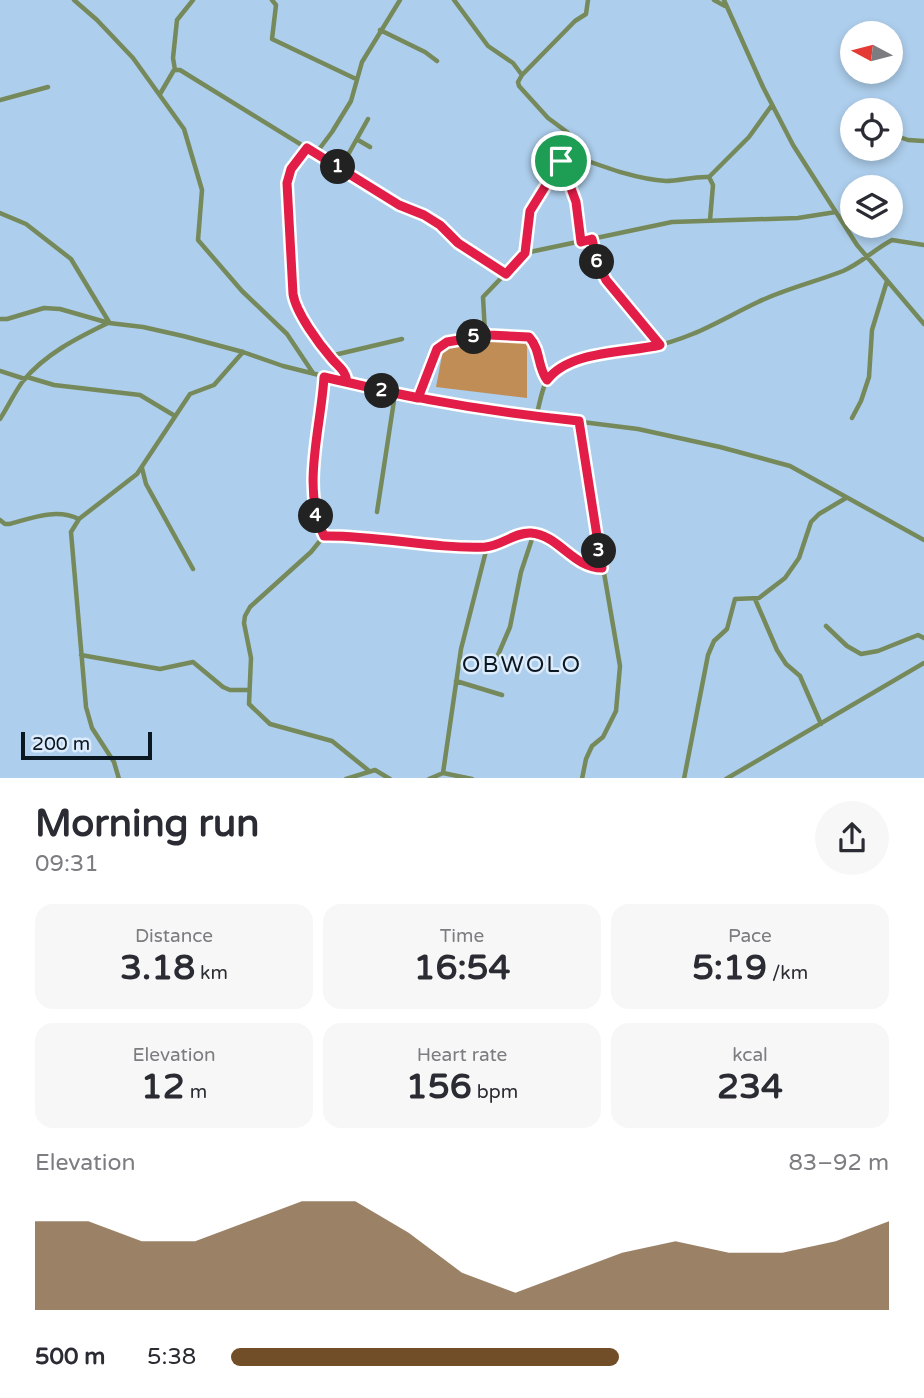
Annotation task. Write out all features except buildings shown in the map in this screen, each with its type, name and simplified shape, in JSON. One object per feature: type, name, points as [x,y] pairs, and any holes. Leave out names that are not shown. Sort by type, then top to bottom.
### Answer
[{"type":"street","points":[[74,0],[133,58],[184,129],[202,190],[198,240],[242,290],[287,334],[314,374]]},
{"type":"street","points":[[160,94],[175,70],[173,58],[177,20],[193,0]]},
{"type":"street","points":[[272,0],[276,5],[272,39],[356,79]]},
{"type":"street","points":[[314,151],[326,140],[351,101],[356,79],[380,30],[400,0]]},
{"type":"street","points":[[454,0],[488,46],[513,63],[522,75]]},
{"type":"street","points":[[485,333],[483,297],[525,253],[530,211],[566,153],[570,137],[548,118],[518,82],[575,22],[586,14],[589,0]]},
{"type":"street","points":[[714,0],[726,7]]},
{"type":"street","points":[[724,0],[793,145],[867,257],[924,324]]},
{"type":"street","points":[[380,30],[425,52],[437,61]]},
{"type":"street","points":[[175,70],[180,70],[399,205],[424,215],[440,225],[458,243],[506,274]]},
{"type":"street","points":[[0,100],[48,87]]},
{"type":"street","points":[[566,153],[638,176],[667,181],[696,176],[709,177],[749,137],[772,105]]},
{"type":"street","points":[[341,169],[368,119]]},
{"type":"street","points":[[903,138],[924,141]]},
{"type":"street","points":[[358,141],[370,147]]},
{"type":"street","points":[[307,148],[291,169],[287,183],[293,294],[297,307],[330,356],[346,374],[347,382]]},
{"type":"street","points":[[561,161],[576,202],[581,242]]},
{"type":"street","points":[[709,177],[713,185],[710,220]]},
{"type":"street","points":[[525,253],[672,222],[798,218],[836,212]]},
{"type":"street","points":[[0,213],[26,225],[71,259],[109,323]]},
{"type":"street","points":[[592,239],[598,264],[606,280],[660,345]]},
{"type":"street","points":[[536,417],[547,380],[563,366],[596,355],[660,345],[706,330],[764,299],[844,270],[892,240],[924,245]]},
{"type":"street","points":[[852,418],[869,377],[872,330],[887,281]]},
{"type":"street","points":[[0,318],[7,319],[44,308],[60,309],[109,323],[143,327],[243,352],[283,366],[395,394],[536,417],[638,429],[766,458],[790,466],[924,540]]},
{"type":"street","points":[[0,419],[26,378],[66,345],[109,323]]},
{"type":"street","points":[[485,333],[529,337],[538,350],[541,371],[547,380]]},
{"type":"street","points":[[418,398],[437,349],[447,342],[483,336],[485,333]]},
{"type":"street","points":[[330,356],[402,339]]},
{"type":"street","points":[[119,778],[114,762],[92,729],[86,707],[72,527],[137,474],[190,394],[214,385],[243,352]]},
{"type":"street","points":[[0,371],[54,385],[140,395],[175,416]]},
{"type":"street","points":[[324,377],[313,497],[318,525],[324,536]]},
{"type":"street","points":[[377,512],[395,394]]},
{"type":"street","points":[[579,421],[617,645],[619,691],[616,711],[603,737],[592,746],[582,778]]},
{"type":"street","points":[[142,467],[146,484],[193,569]]},
{"type":"street","points":[[684,778],[711,646],[727,629],[735,599],[755,600],[792,570],[811,522],[846,498]]},
{"type":"street","points":[[1,522],[9,524],[59,513],[79,519]]},
{"type":"street","points":[[324,536],[371,537],[419,544],[487,547],[534,533],[553,542],[588,566],[602,568]]},
{"type":"street","points":[[498,655],[510,627],[534,533]]},
{"type":"street","points":[[324,536],[311,552],[250,607],[245,616],[251,658],[249,704],[270,724],[332,741],[368,770]]},
{"type":"street","points":[[443,774],[461,649],[487,547]]},
{"type":"street","points":[[755,600],[777,650],[786,664],[800,676],[821,724]]},
{"type":"street","points":[[827,626],[847,646],[861,654],[918,635],[924,638]]},
{"type":"street","points":[[81,655],[160,669],[193,662],[223,687],[230,690],[249,690]]},
{"type":"street","points":[[728,778],[924,663]]},
{"type":"street","points":[[456,681],[502,695]]},
{"type":"street","points":[[348,778],[368,770],[375,770],[388,778]]},
{"type":"street","points":[[432,778],[443,774],[466,778]]},
{"type":"shaded area","points":[[445,340],[527,340],[527,398],[436,387]]},
{"type":"district","name":"OBWOLO","points":[[522,664]]},
{"type":"route","points":[[561,161],[530,211],[525,253],[506,274],[458,243],[440,225],[399,205],[307,148],[291,169],[287,183],[293,294],[297,307],[322,346],[346,374],[347,382],[395,394],[446,404],[579,421],[602,568],[593,568],[580,562],[553,542],[534,533],[487,547],[419,544],[371,537],[324,536],[318,525],[313,497],[324,377],[395,394],[418,398],[437,349],[447,342],[483,336],[485,333],[529,337],[538,350],[541,371],[547,380],[563,366],[596,355],[660,345],[606,280],[598,264],[592,239],[581,242],[576,202],[561,161]]}]
